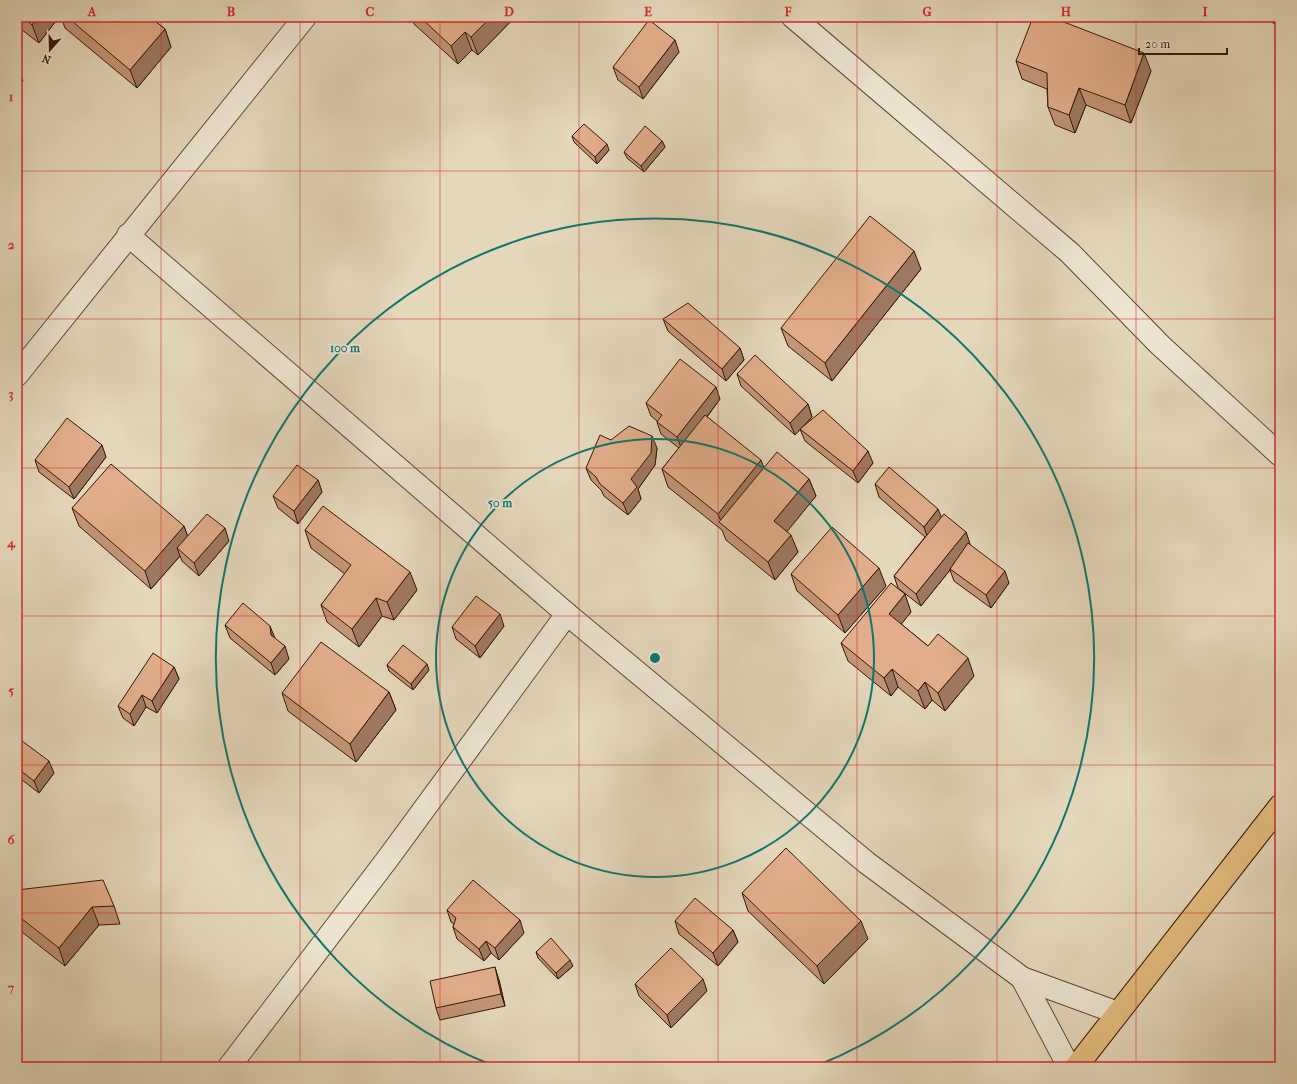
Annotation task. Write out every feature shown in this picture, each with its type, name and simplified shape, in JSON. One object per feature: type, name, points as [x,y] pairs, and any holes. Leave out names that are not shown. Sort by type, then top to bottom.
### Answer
[{"type":"highway","points":[[1076,1067],[1280,806]]},
{"type":"street","points":[[17,375],[304,17]]},
{"type":"street","points":[[793,17],[1070,253],[1160,346],[1280,455]]},
{"type":"street","points":[[128,235],[567,614],[866,863],[1022,978],[1118,1013]]},
{"type":"street","points":[[229,1067],[389,857],[567,614]]},
{"type":"street","points":[[1022,978],[1069,1067]]},
{"type":"building","points":[[22,17],[38,17],[32,25]]},
{"type":"building","points":[[67,17],[150,17],[165,29],[130,70]]},
{"type":"building","points":[[420,17],[491,17],[471,37],[465,32],[451,46]]},
{"type":"building","points":[[1033,17],[1051,17],[1144,53],[1125,105],[1079,88],[1069,115],[1048,107],[1047,73],[1016,61]]},
{"type":"building","points":[[649,20],[675,40],[639,87],[613,67]]},
{"type":"building","points":[[584,124],[607,144],[595,157],[572,136]]},
{"type":"building","points":[[645,126],[662,141],[641,166],[624,152]]},
{"type":"building","points":[[870,216],[914,251],[825,363],[781,328]]},
{"type":"building","points":[[688,303],[740,348],[722,369],[663,319]]},
{"type":"building","points":[[755,355],[808,404],[790,423],[737,374]]},
{"type":"building","points":[[680,359],[716,387],[677,437],[657,422],[662,415],[646,403]]},
{"type":"building","points":[[823,410],[868,451],[853,471],[800,429]]},
{"type":"building","points":[[705,415],[761,460],[718,514],[662,469]]},
{"type":"building","points":[[67,418],[102,445],[69,487],[35,460]]},
{"type":"building","points":[[629,426],[652,436],[651,453],[631,479],[637,487],[623,503],[600,484],[596,477],[586,468],[600,435],[611,440]]},
{"type":"building","points":[[777,452],[809,479],[774,521],[791,535],[768,562],[719,522]]},
{"type":"building","points":[[111,464],[184,526],[145,571],[72,508]]},
{"type":"building","points":[[297,465],[318,480],[294,511],[273,496]]},
{"type":"building","points":[[889,467],[938,509],[924,527],[875,484]]},
{"type":"building","points":[[323,506],[410,572],[387,602],[376,598],[352,629],[321,605],[351,565],[305,530]]},
{"type":"building","points":[[207,514],[225,528],[194,563],[177,548]]},
{"type":"building","points":[[944,514],[966,532],[916,594],[894,576]]},
{"type":"building","points":[[832,527],[879,568],[838,615],[791,574]]},
{"type":"building","points":[[968,543],[1005,571],[986,595],[950,569]]},
{"type":"building","points":[[891,583],[905,594],[889,614],[928,646],[938,634],[968,658],[938,693],[925,682],[918,691],[892,669],[884,678],[841,643]]},
{"type":"building","points":[[476,596],[500,614],[475,646],[452,627]]},
{"type":"building","points":[[243,603],[270,626],[271,635],[285,646],[271,663],[225,625]]},
{"type":"building","points":[[321,642],[389,692],[350,744],[282,693]]},
{"type":"building","points":[[403,645],[427,664],[411,684],[387,665]]},
{"type":"building","points":[[153,653],[174,667],[152,701],[142,695],[130,714],[118,706]]},
{"type":"building","points":[[18,738],[49,761],[34,781],[17,768]]},
{"type":"building","points":[[786,848],[861,921],[817,966],[742,893]]},
{"type":"building","points":[[103,880],[114,906],[92,907],[59,948],[17,915],[17,890]]},
{"type":"building","points":[[473,880],[520,920],[495,948],[486,941],[479,949],[453,927],[456,918],[447,910]]},
{"type":"building","points":[[695,898],[733,930],[713,953],[675,921]]},
{"type":"building","points":[[551,938],[570,960],[556,973],[536,952]]},
{"type":"building","points":[[671,948],[703,979],[667,1015],[635,984]]},
{"type":"building","points":[[495,967],[501,994],[436,1008],[430,981]]}]
